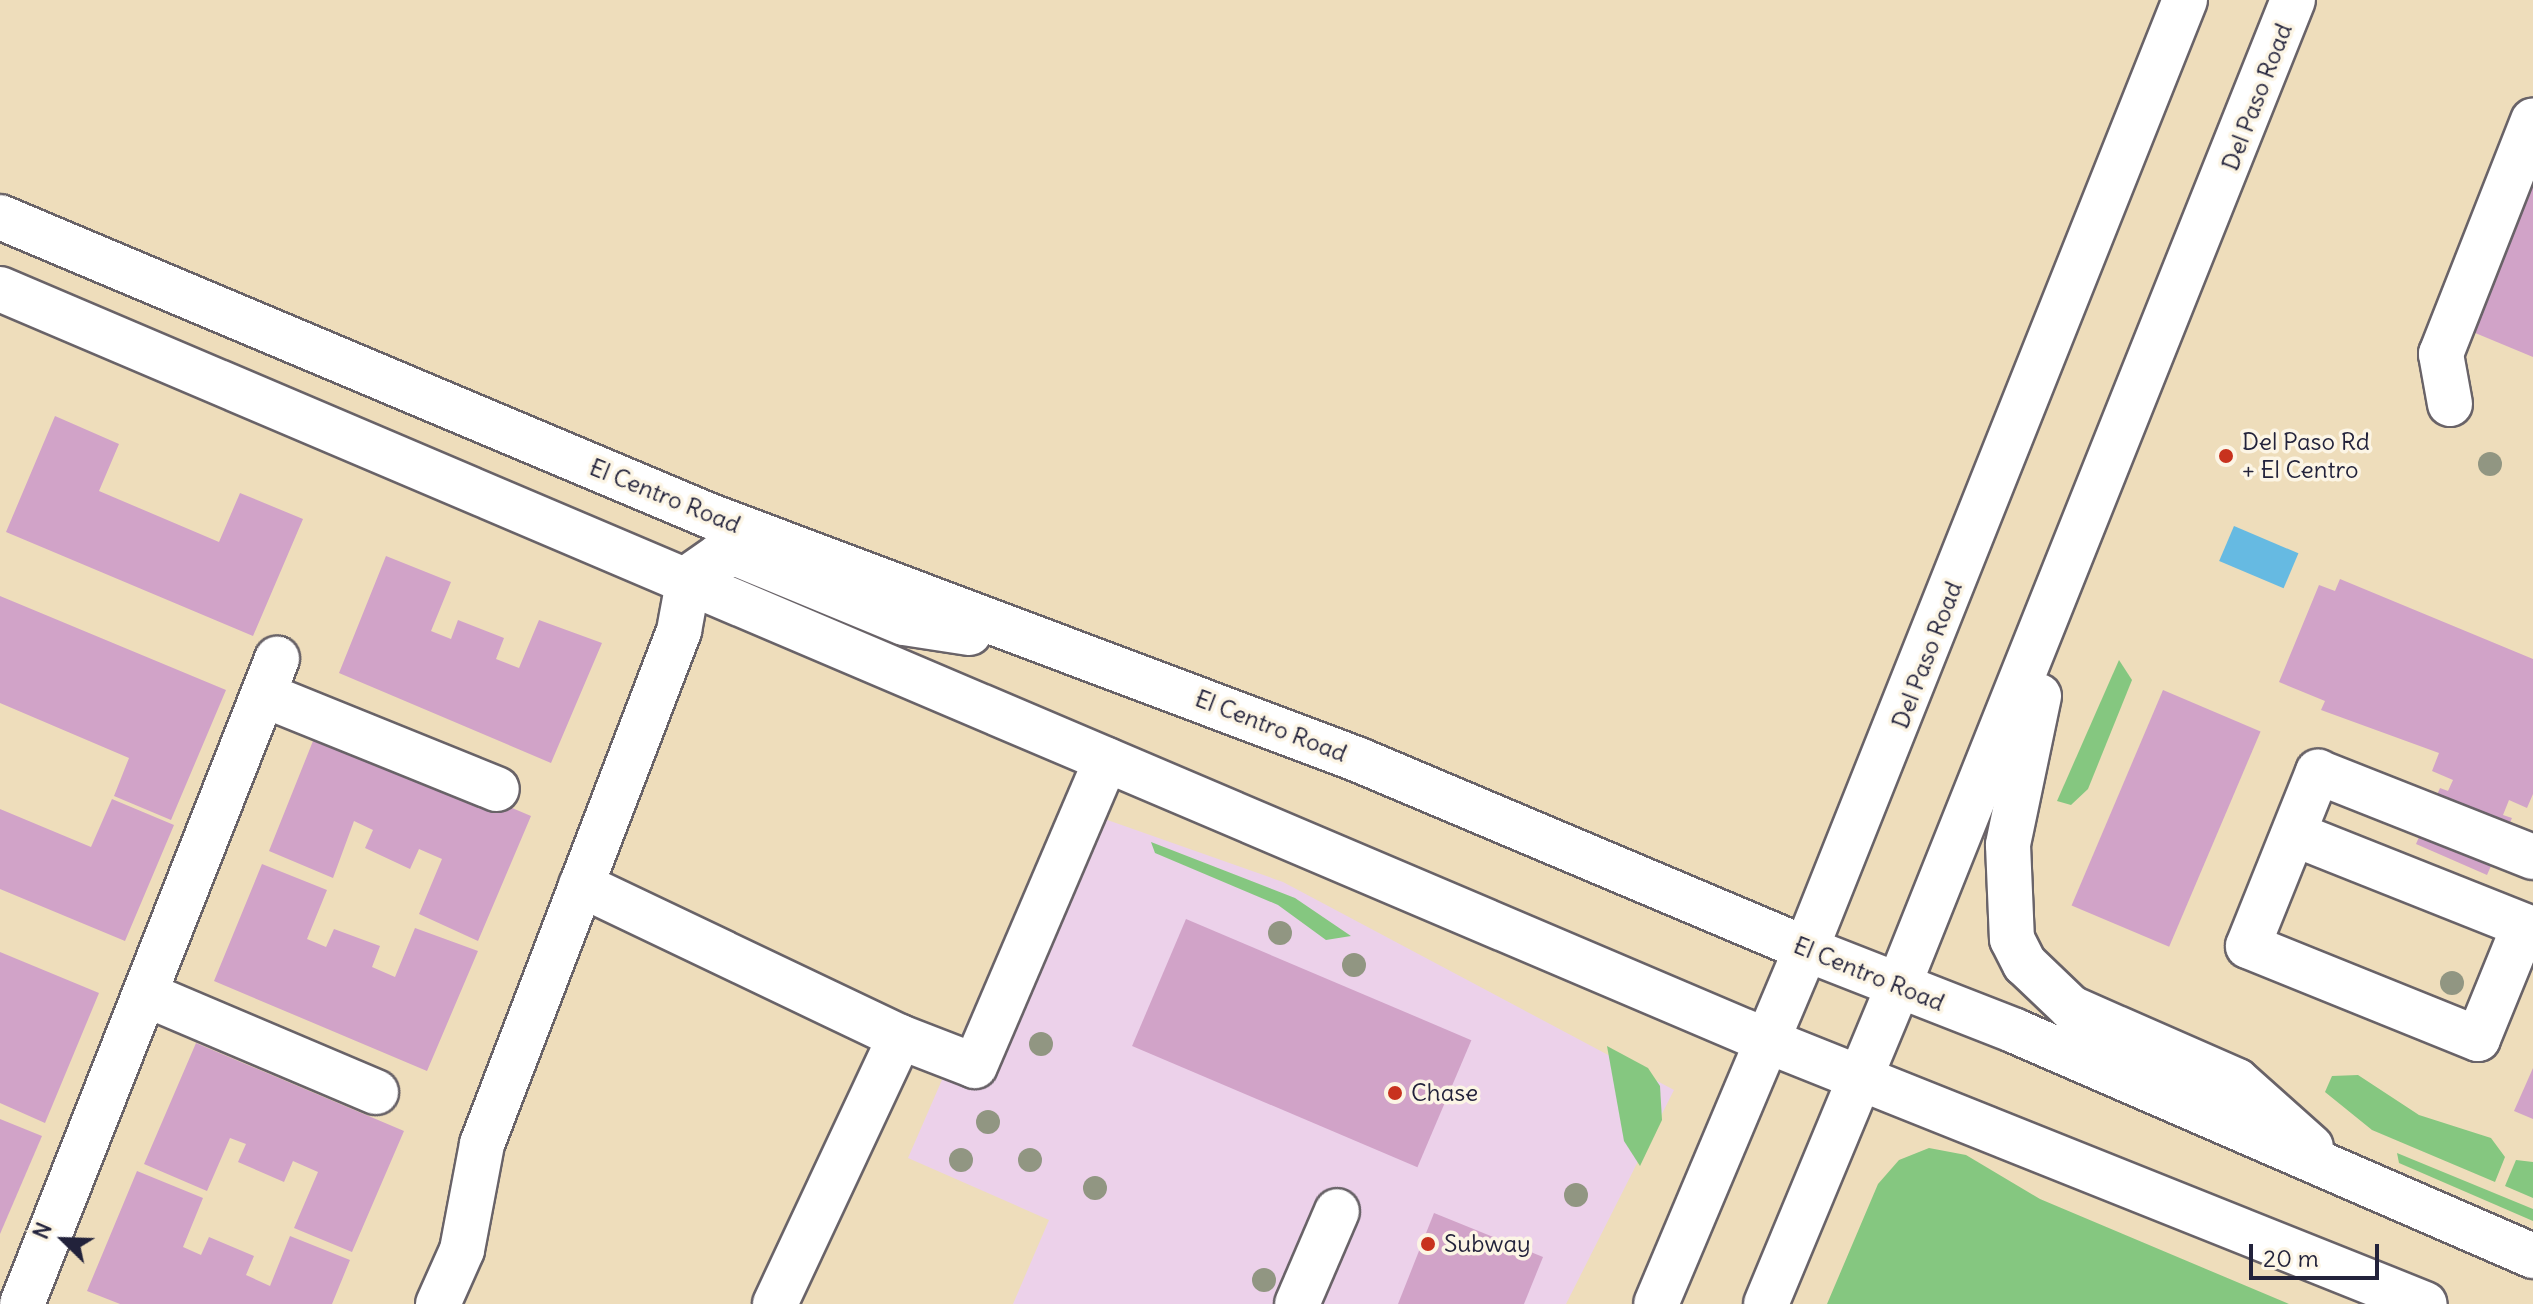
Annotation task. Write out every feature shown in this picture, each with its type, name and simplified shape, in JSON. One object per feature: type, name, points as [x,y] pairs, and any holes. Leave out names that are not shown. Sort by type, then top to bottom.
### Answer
[{"type":"street","name":"Del Paso Road","points":[[1651,1297],[1770,1042],[2185,0]]},
{"type":"street","name":"Del Paso Road","points":[[1766,1304],[2063,584],[2293,0]]},
{"type":"street","points":[[2450,404],[2441,354],[2533,121]]},
{"type":"street","name":"El Centro Road","points":[[9,221],[710,516],[1359,760],[2533,1256]]},
{"type":"street","points":[[0,271],[9,221]]},
{"type":"street","points":[[0,289],[689,577],[1106,760],[1859,1082],[2425,1304]]},
{"type":"street","points":[[438,1304],[462,1250],[482,1144],[679,631],[689,577],[720,555],[739,555],[904,623],[1051,645]]},
{"type":"street","points":[[2063,584],[2008,845],[2012,939],[2025,964],[2071,1008],[2237,1081],[2338,1172]]},
{"type":"street","points":[[21,1298],[270,677],[497,789]]},
{"type":"street","points":[[581,885],[900,1037],[975,1066],[1106,760]]},
{"type":"street","points":[[2294,834],[2529,927],[2478,1039],[2248,946],[2318,772],[2533,857]]},
{"type":"street","points":[[145,994],[376,1092]]},
{"type":"street","points":[[775,1304],[900,1037]]},
{"type":"street","points":[[1297,1304],[1337,1211]]},
{"type":"shaded area","points":[[1062,804],[1283,882],[1674,1090],[1566,1304],[1013,1304],[1049,1220],[908,1158]]},
{"type":"green space","points":[[2119,660],[2132,680],[2088,789],[2071,805],[2057,801]]},
{"type":"green space","points":[[1151,842],[1295,898],[1351,936],[1326,940],[1278,905],[1155,853]]},
{"type":"green space","points":[[1607,1046],[1648,1068],[1660,1086],[1662,1120],[1640,1166],[1624,1141]]},
{"type":"green space","points":[[2358,1075],[2419,1115],[2491,1138],[2505,1157],[2495,1182],[2372,1130],[2325,1092],[2332,1076]]},
{"type":"green space","points":[[1929,1148],[1966,1155],[2040,1199],[2289,1304],[1827,1304],[1878,1184],[1899,1160]]},
{"type":"green space","points":[[2397,1153],[2533,1209],[2533,1221],[2399,1163]]},
{"type":"green space","points":[[2516,1160],[2533,1162],[2533,1198],[2505,1186]]},
{"type":"water","points":[[2234,526],[2298,553],[2284,588],[2219,561]]},
{"type":"building","points":[[2533,174],[2533,357],[2468,330]]},
{"type":"building","points":[[55,416],[119,444],[99,491],[219,542],[240,493],[303,519],[253,636],[6,532]]},
{"type":"building","points":[[386,556],[451,582],[431,631],[451,639],[458,620],[504,638],[496,659],[519,668],[539,620],[602,643],[551,763],[339,673]]},
{"type":"building","points":[[2340,579],[2533,659],[2533,794],[2527,808],[2509,800],[2503,815],[2512,818],[2487,875],[2416,844],[2440,788],[2448,791],[2453,780],[2432,771],[2439,753],[2321,710],[2325,701],[2279,682],[2319,585],[2335,591]]},
{"type":"building","points":[[0,596],[226,690],[171,820],[114,796],[129,758],[0,703]]},
{"type":"building","points":[[2163,690],[2261,731],[2169,947],[2072,905]]},
{"type":"building","points":[[319,726],[531,816],[478,941],[419,914],[442,859],[419,849],[410,869],[365,848],[373,830],[354,821],[333,878],[269,851]]},
{"type":"building","points":[[112,799],[174,825],[125,941],[0,889],[0,809],[91,847]]},
{"type":"building","points":[[262,864],[327,890],[307,939],[326,947],[334,929],[380,946],[372,967],[395,977],[415,928],[478,951],[427,1071],[214,981]]},
{"type":"building","points":[[1186,919],[1471,1040],[1417,1167],[1132,1046]]},
{"type":"building","points":[[0,952],[99,993],[45,1123],[0,1103]]},
{"type":"building","points":[[196,1043],[404,1131],[352,1252],[294,1228],[318,1172],[293,1161],[284,1182],[238,1162],[246,1144],[230,1138],[207,1191],[144,1164]]},
{"type":"building","points":[[2533,1068],[2533,1119],[2514,1111]]},
{"type":"building","points":[[0,1119],[42,1136],[0,1234]]},
{"type":"building","points":[[137,1171],[203,1198],[183,1247],[201,1255],[209,1237],[254,1256],[246,1275],[270,1286],[290,1236],[350,1260],[332,1304],[120,1304],[87,1291]]},
{"type":"building","points":[[1434,1213],[1543,1257],[1524,1304],[1398,1304]]},
{"type":"place","name":"Del Paso Rd + El Centro","points":[[2226,456]]},
{"type":"place","name":"Chase","points":[[1395,1093]]},
{"type":"place","name":"Subway","points":[[1428,1244]]}]
